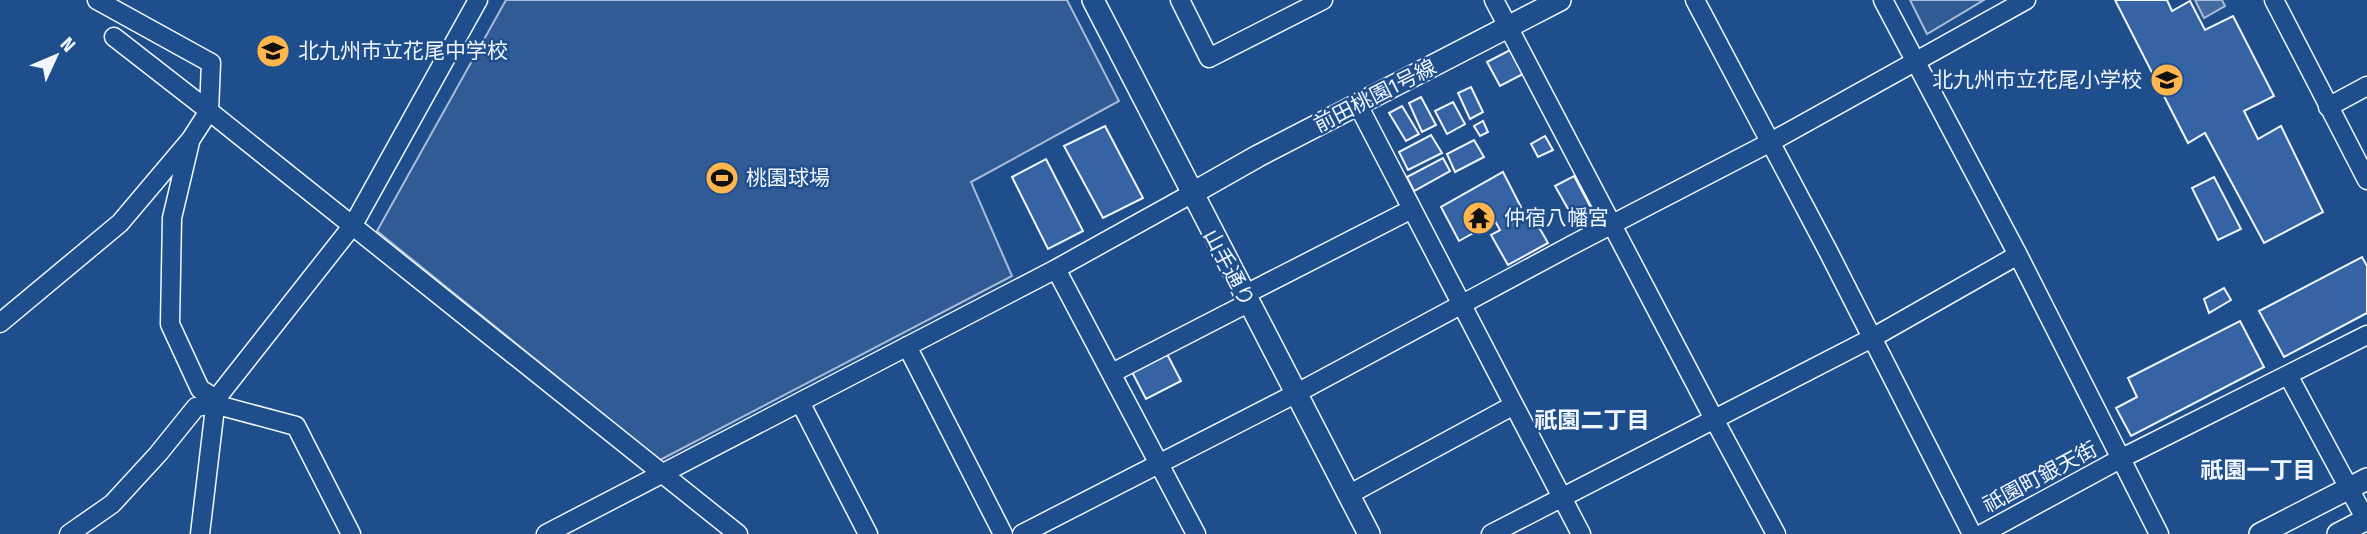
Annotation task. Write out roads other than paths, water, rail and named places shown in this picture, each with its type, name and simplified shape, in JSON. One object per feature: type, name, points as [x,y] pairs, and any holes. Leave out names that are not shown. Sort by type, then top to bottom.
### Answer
[{"type":"street","points":[[0,323],[120,223],[191,139],[209,111],[211,63],[97,0]]},
{"type":"street","points":[[200,534],[215,402],[353,225],[478,0]]},
{"type":"street","points":[[1180,0],[1209,58],[1323,0]]},
{"type":"street","points":[[1494,0],[1776,534]]},
{"type":"street","name":"前田桃園1号線","points":[[1191,194],[1560,0]]},
{"type":"street","points":[[1695,0],[1972,534]]},
{"type":"street","points":[[1883,0],[2018,255],[2159,534]]},
{"type":"street","points":[[1022,534],[1295,394],[1611,224],[1769,143],[2026,0]]},
{"type":"street","points":[[2274,0],[2367,180]]},
{"type":"street","name":"山手通り","points":[[1100,3],[1191,194],[1368,534]]},
{"type":"street","points":[[114,37],[738,534]]},
{"type":"street","points":[[2328,107],[2367,86]]},
{"type":"street","points":[[1358,105],[1581,534]]},
{"type":"street","points":[[191,139],[172,218],[170,324],[200,389],[215,402],[296,425],[351,534]]},
{"type":"street","points":[[546,534],[1056,269],[1191,194]]},
{"type":"street","points":[[1112,373],[1412,209]]},
{"type":"street","points":[[1491,534],[1872,338],[2018,255]]},
{"type":"street","points":[[1056,269],[1196,534]]},
{"type":"street","name":"祇園町銀天街","points":[[1982,534],[2120,460],[2367,335]]},
{"type":"street","points":[[907,346],[1003,534]]},
{"type":"street","points":[[2288,375],[2358,484],[2367,520],[2338,534]]},
{"type":"street","points":[[69,534],[112,504],[196,407],[215,402]]},
{"type":"street","points":[[800,402],[868,534]]},
{"type":"street","points":[[1348,495],[1514,405]]},
{"type":"street","points":[[2260,534],[2358,484]]},
{"type":"place","name":"北九州市立花尾中学校","points":[[273,51]]},
{"type":"place","name":"北九州市立花尾小学校","points":[[2167,80]]},
{"type":"place","name":"桃園球場","points":[[722,178]]},
{"type":"place","name":"仲宿八幡宮","points":[[1479,218]]},
{"type":"district","name":"祇園二丁目","points":[[1592,420]]},
{"type":"district","name":"祇園一丁目","points":[[2258,470]]}]
